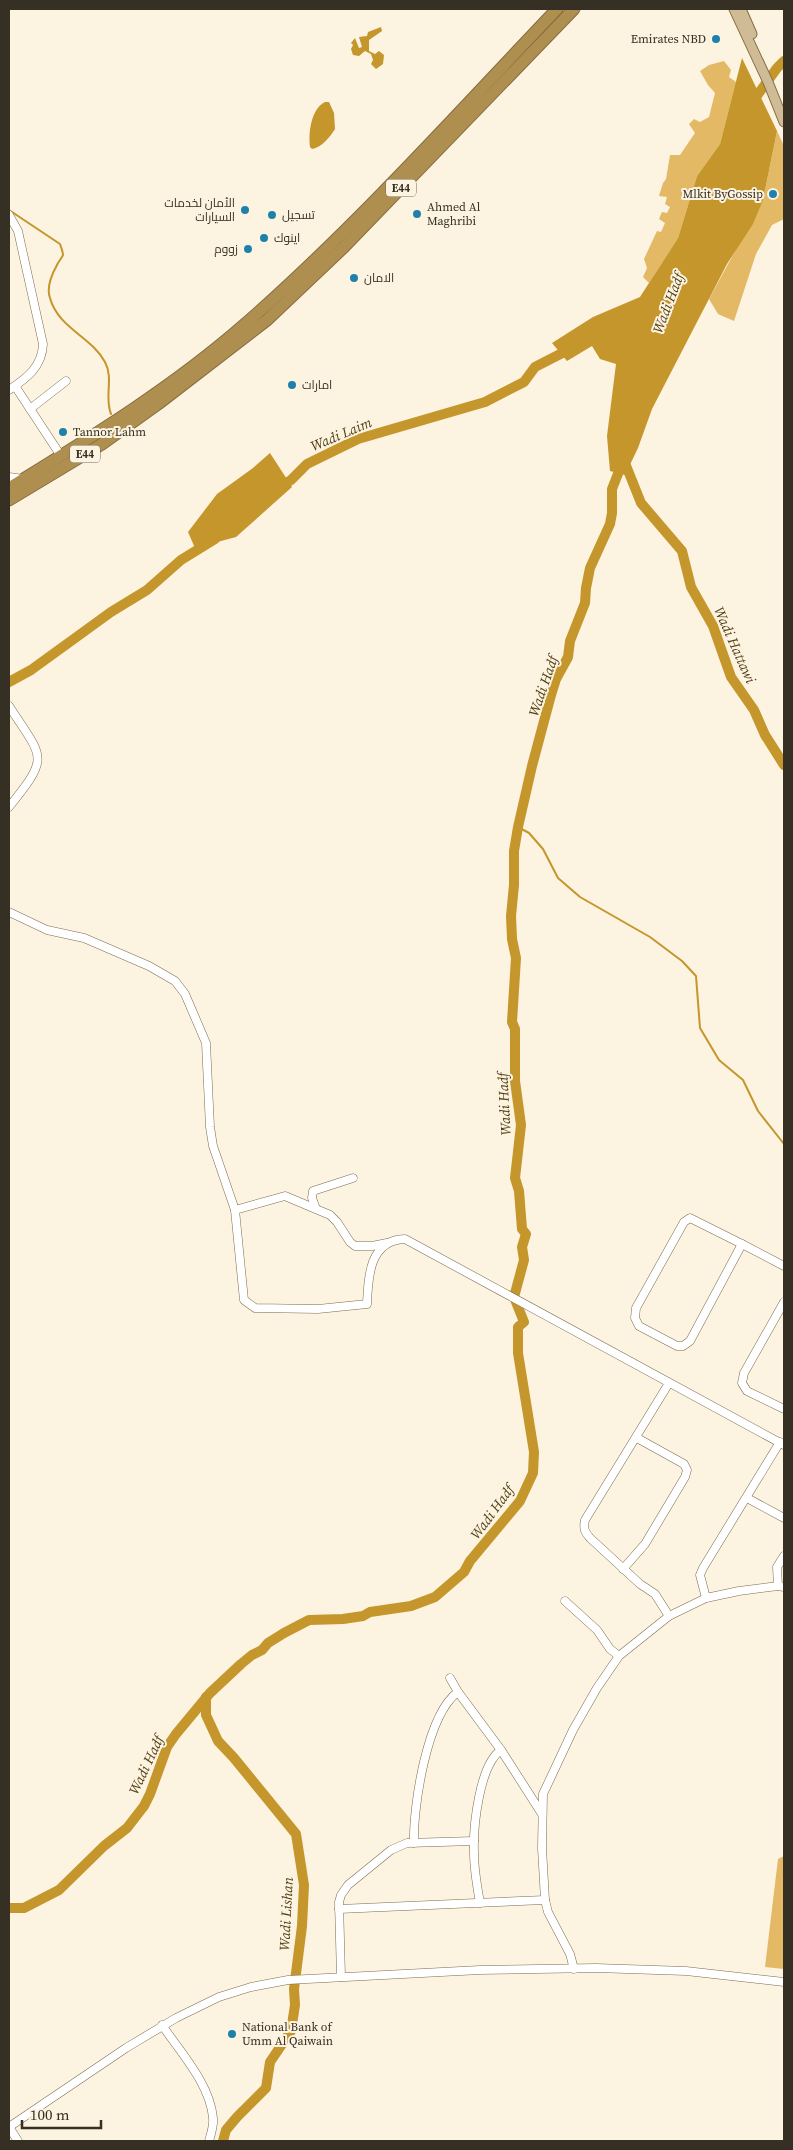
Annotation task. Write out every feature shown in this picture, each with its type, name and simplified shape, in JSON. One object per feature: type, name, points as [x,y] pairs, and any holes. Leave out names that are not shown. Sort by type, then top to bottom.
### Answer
[{"type":"highway","name":"E44","points":[[9,488],[134,409],[244,325],[378,197],[557,9]]},
{"type":"highway","name":"E44","points":[[9,500],[102,444],[267,320],[344,248],[574,9]]},
{"type":"highway","points":[[171,394],[168,392],[168,389],[185,377],[192,366]]},
{"type":"main road","points":[[734,9],[759,56]]},
{"type":"main road","points":[[741,9],[759,56],[784,110]]},
{"type":"main road","points":[[770,81],[784,122]]},
{"type":"street","points":[[9,215],[18,231],[43,344],[43,353],[39,364],[12,388],[30,409],[61,456]]},
{"type":"street","points":[[30,409],[66,381]]},
{"type":"street","points":[[9,477],[23,479]]},
{"type":"street","points":[[9,706],[36,748],[39,763],[34,774],[9,807]]},
{"type":"street","points":[[9,912],[47,930],[84,938],[150,966],[175,981],[180,988],[198,1020],[206,1043],[210,1127],[213,1146],[236,1210],[244,1300],[255,1308],[318,1309],[367,1304],[369,1270],[372,1261],[378,1252],[389,1243]]},
{"type":"street","points":[[316,1209],[312,1198],[313,1191],[353,1178]]},
{"type":"street","points":[[236,1210],[282,1196],[332,1216],[346,1238],[355,1246],[372,1246],[405,1239],[782,1443],[708,1559],[700,1575],[706,1598]]},
{"type":"street","points":[[742,1244],[688,1344],[677,1346],[636,1322],[636,1308],[686,1220],[693,1218],[784,1266]]},
{"type":"street","points":[[784,1302],[744,1373],[742,1383],[747,1391],[784,1409]]},
{"type":"street","points":[[669,1383],[637,1438],[588,1514],[584,1526],[584,1531],[590,1538],[655,1594],[669,1616]]},
{"type":"street","points":[[624,1569],[645,1544],[686,1477],[687,1470],[684,1464],[637,1438]]},
{"type":"street","points":[[747,1498],[784,1518]]},
{"type":"street","points":[[574,1969],[570,1954],[548,1912],[545,1900],[542,1815],[543,1794],[582,1713],[596,1688],[619,1656],[669,1616],[706,1598],[739,1591],[781,1587],[778,1567],[784,1556]]},
{"type":"street","points":[[565,1601],[597,1630],[610,1649],[619,1656]]},
{"type":"street","points":[[450,1678],[458,1692],[501,1750],[542,1815]]},
{"type":"street","points":[[414,1843],[414,1820],[428,1748],[443,1709],[458,1692]]},
{"type":"street","points":[[480,1903],[476,1881],[474,1841],[478,1804],[492,1759],[501,1750]]},
{"type":"street","points":[[528,1791],[540,1792],[546,1787]]},
{"type":"street","points":[[341,1977],[339,1909],[341,1895],[348,1885],[392,1850],[407,1843],[474,1841]]},
{"type":"street","points":[[339,1909],[545,1900]]},
{"type":"street","points":[[18,2141],[9,2127],[162,2025],[219,1997],[251,1987],[288,1980],[341,1977],[480,1970],[596,1968],[686,1971],[784,1982]]},
{"type":"street","points":[[162,2025],[194,2072],[210,2101],[213,2120],[209,2141]]},
{"type":"shaded area","points":[[724,61],[731,70],[729,77],[736,82],[720,144],[697,176],[678,238],[649,283],[643,277],[647,268],[644,259],[657,231],[661,232],[665,223],[659,219],[662,212],[667,213],[670,207],[665,204],[667,197],[659,196],[666,179],[670,155],[680,155],[695,133],[689,124],[694,119],[700,122],[709,117],[715,93],[700,71],[709,65]]},
{"type":"shaded area","points":[[777,131],[784,146],[784,219],[772,225],[756,254],[734,321],[718,314],[709,299],[763,200]]},
{"type":"shaded area","points":[[784,1856],[784,1969],[765,1967],[778,1859]]},
{"type":"water","points":[[381,27],[382,31],[369,40],[369,51],[375,54],[379,51],[384,55],[383,64],[376,69],[371,64],[373,60],[371,54],[365,51],[359,56],[353,55],[351,49],[353,45],[351,43],[355,38],[359,48],[362,47],[359,37],[367,36],[368,32]]},
{"type":"water","points":[[742,58],[777,131],[763,200],[753,224],[727,264],[652,409],[638,448],[625,475],[610,471],[607,436],[616,364],[600,359],[592,346],[567,361],[552,343],[593,317],[640,297],[678,238],[697,176],[720,144]]},
{"type":"water","points":[[325,102],[329,102],[334,113],[335,129],[322,144],[312,149],[309,141],[310,128],[316,110]]},
{"type":"water","points":[[270,453],[292,487],[236,537],[195,548],[188,532],[217,494]]},
{"type":"waterway","name":"Wadi Hadf","points":[[751,104],[784,61]]},
{"type":"waterway","points":[[9,210],[60,244],[63,255],[50,281],[50,298],[60,317],[92,346],[105,362],[109,375],[108,401],[111,414]]},
{"type":"waterway","name":"Wadi Laim","points":[[278,488],[291,480],[307,464],[358,439],[485,402],[524,382],[535,367],[572,348]]},
{"type":"waterway","name":"Wadi Hattawi","points":[[623,458],[641,503],[682,551],[691,587],[713,626],[731,677],[754,710],[765,735],[784,765]]},
{"type":"waterway","name":"Wadi Hadf","points":[[9,1908],[24,1908],[59,1890],[104,1846],[127,1828],[144,1806],[167,1747],[176,1734],[210,1693],[241,1664],[262,1650],[268,1643],[309,1620],[343,1619],[363,1616],[370,1612],[411,1606],[435,1597],[464,1572],[470,1561],[520,1501],[533,1473],[534,1452],[518,1353],[518,1327],[524,1322],[514,1297],[524,1260],[522,1247],[526,1234],[522,1229],[519,1191],[515,1178],[521,1125],[515,1081],[515,1029],[512,1022],[516,958],[512,939],[511,916],[514,885],[514,851],[532,766],[551,695],[556,679],[568,657],[570,641],[585,603],[590,568],[610,524],[612,489],[623,461]]},
{"type":"waterway","name":"Wadi Laim","points":[[9,682],[31,670],[111,612],[147,590],[181,560],[215,539]]},
{"type":"waterway","points":[[518,827],[529,833],[543,849],[558,878],[580,897],[650,937],[682,961],[696,976],[700,1028],[719,1060],[743,1080],[758,1111],[784,1144]]},
{"type":"waterway","name":"Wadi Lishan","points":[[206,1697],[206,1715],[218,1741],[296,1834],[304,1885],[302,1926],[294,1989],[295,2005],[291,2031],[270,2062],[266,2088],[226,2130],[223,2141]]},
{"type":"place","name":"Emirates NBD","points":[[716,39]]},
{"type":"place","name":"Mlkit ByGossip","points":[[773,194]]},
{"type":"place","name":"الأمان لخدمات السيارات","points":[[245,210]]},
{"type":"place","name":"Ahmed Al Maghribi","points":[[417,214]]},
{"type":"place","name":"تسجيل","points":[[272,215]]},
{"type":"place","name":"اينوك","points":[[264,238]]},
{"type":"place","name":"زووم","points":[[248,249]]},
{"type":"place","name":"الامان","points":[[354,278]]},
{"type":"place","name":"امارات","points":[[292,385]]},
{"type":"place","name":"Tannor Lahm","points":[[63,432]]},
{"type":"place","name":"National Bank of Umm Al Qaiwain","points":[[232,2034]]}]
